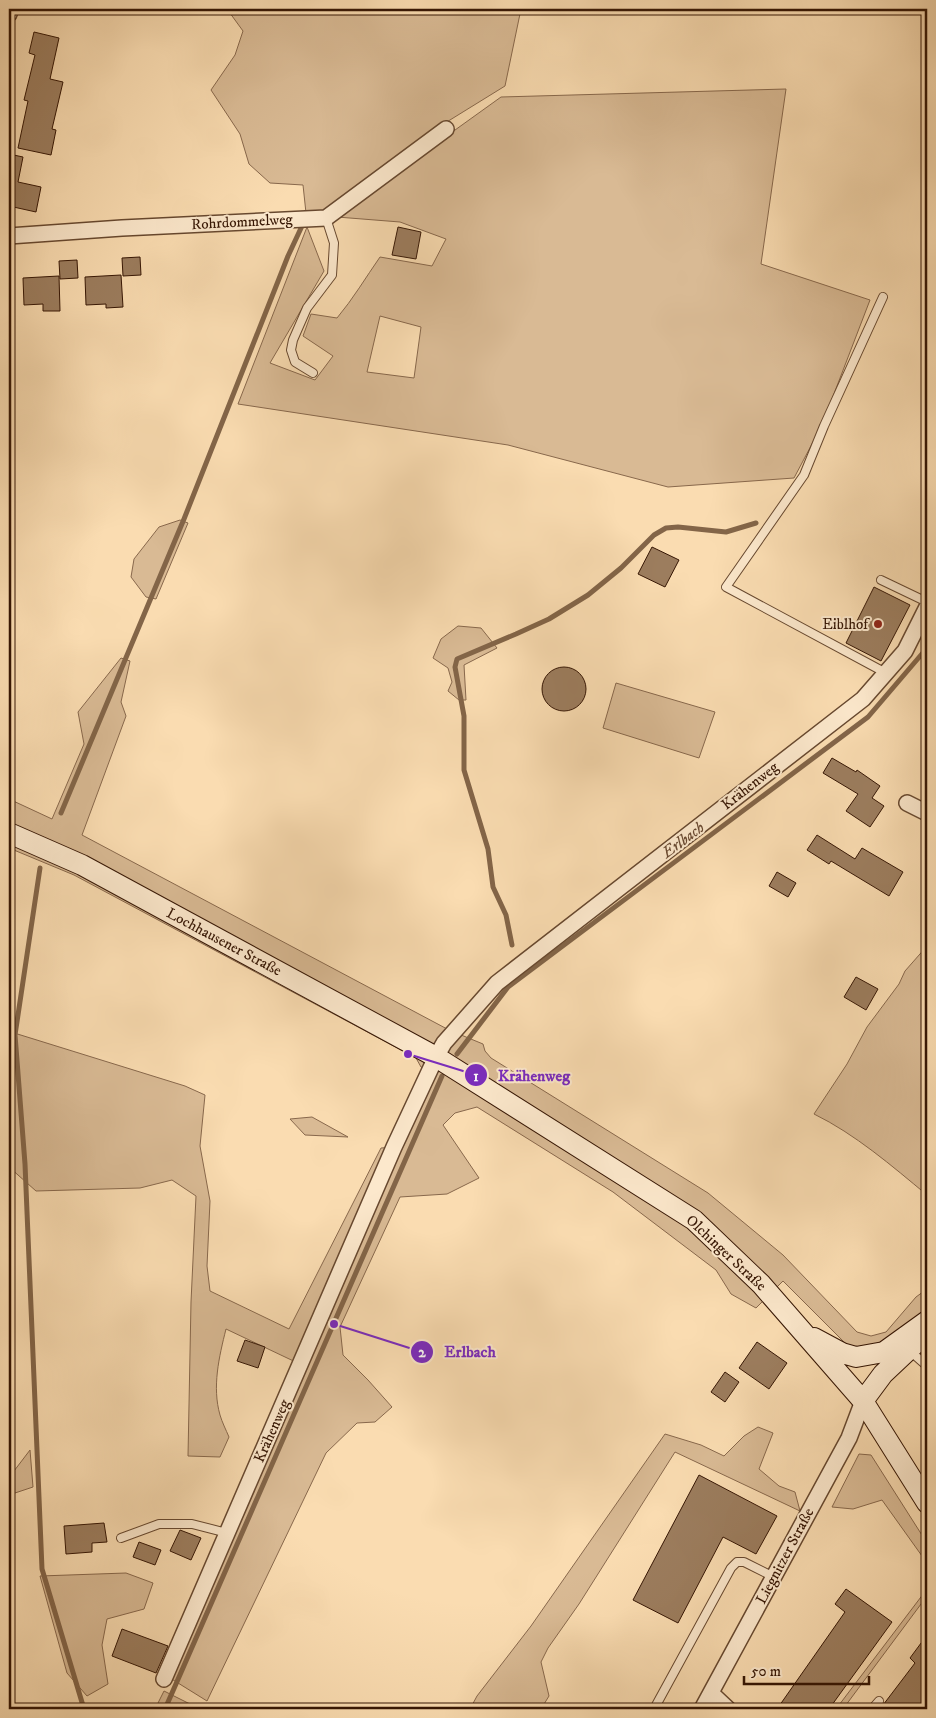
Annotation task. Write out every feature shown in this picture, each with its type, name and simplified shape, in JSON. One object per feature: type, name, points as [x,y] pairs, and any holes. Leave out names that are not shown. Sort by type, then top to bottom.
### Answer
[{"type":"main road","name":"Lochhausener Straße","points":[[9,833],[82,865],[436,1056]]},
{"type":"main road","name":"Olchinger Straße","points":[[436,1056],[694,1220],[761,1284],[863,1401],[927,1503]]},
{"type":"main road","points":[[803,1332],[856,1357],[884,1352],[927,1321]]},
{"type":"main road","points":[[863,1401],[884,1374],[908,1349],[927,1333]]},
{"type":"street","points":[[9,14],[10,9]]},
{"type":"street","points":[[326,218],[446,129]]},
{"type":"street","name":"Rohrdommelweg","points":[[9,236],[122,228],[326,218]]},
{"type":"street","name":"Krähenweg","points":[[164,1679],[394,1147],[436,1056],[444,1043],[497,983],[863,699],[905,651],[927,607]]},
{"type":"street","points":[[908,803],[927,813]]},
{"type":"street","name":"Liegnitzer Straße","points":[[702,1709],[849,1438],[863,1401]]},
{"type":"street","points":[[710,1693],[728,1709]]},
{"type":"lane","points":[[313,373],[295,362],[291,350],[293,340],[307,308],[332,275],[334,243],[326,218]]},
{"type":"lane","points":[[883,297],[824,426],[804,475],[726,587],[886,673]]},
{"type":"lane","points":[[880,580],[927,602]]},
{"type":"lane","points":[[908,1349],[927,1366]]},
{"type":"lane","points":[[121,1538],[159,1524],[192,1524],[227,1533]]},
{"type":"lane","points":[[654,1709],[731,1568],[737,1562],[744,1562],[774,1577]]},
{"type":"lane","points":[[872,1709],[879,1701]]},
{"type":"shaded area","points":[[227,9],[521,9],[505,86],[437,128],[320,213],[306,213],[303,185],[270,183],[249,164],[240,134],[211,90],[235,55],[243,31]]},
{"type":"shaded area","points":[[786,89],[761,264],[870,300],[822,425],[794,478],[668,487],[508,445],[238,404],[307,227],[324,271],[270,363],[315,380],[333,356],[303,336],[311,314],[337,318],[380,257],[432,266],[446,239],[400,222],[337,217],[352,204],[501,97]],"holes":[[[380,316],[421,327],[414,378],[367,372]]]},
{"type":"shaded area","points":[[180,520],[188,523],[156,599],[146,597],[131,577],[134,559],[159,527]]},
{"type":"shaded area","points":[[458,626],[481,628],[497,648],[464,665],[466,700],[459,700],[448,691],[452,682],[448,668],[433,658],[441,639]]},
{"type":"shaded area","points":[[121,658],[130,661],[121,702],[126,716],[82,835],[449,1030],[483,1044],[485,1051],[491,1058],[708,1193],[783,1255],[857,1332],[871,1336],[886,1332],[916,1297],[927,1289],[927,1308],[883,1343],[850,1348],[783,1281],[756,1308],[731,1294],[716,1270],[613,1192],[477,1107],[455,1113],[443,1125],[479,1178],[447,1194],[400,1197],[340,1327],[343,1355],[392,1407],[375,1422],[357,1423],[326,1453],[207,1701],[170,1678],[304,1366],[226,1329],[219,1361],[217,1394],[220,1415],[229,1437],[220,1457],[188,1456],[191,1302],[196,1196],[172,1180],[140,1188],[36,1191],[9,1167],[9,1044],[11,1032],[185,1086],[205,1095],[200,1146],[210,1201],[207,1266],[210,1291],[289,1329],[381,1148],[394,1147],[325,1319],[435,1074],[421,1067],[416,1058],[74,875],[9,848],[9,799],[52,819],[84,744],[78,712]]},
{"type":"shaded area","points":[[616,683],[715,712],[699,758],[603,728]]},
{"type":"shaded area","points":[[927,946],[927,1195],[859,1141],[814,1114],[847,1064],[867,1027],[899,984],[905,971]]},
{"type":"shaded area","points":[[312,1117],[348,1137],[305,1135],[290,1119]]},
{"type":"shaded area","points":[[758,1427],[773,1433],[759,1469],[779,1486],[795,1492],[800,1511],[675,1452],[579,1604],[548,1648],[541,1662],[549,1696],[541,1709],[470,1709],[477,1696],[531,1626],[665,1434],[701,1445],[724,1456],[744,1436]]},
{"type":"shaded area","points":[[30,1450],[33,1487],[9,1495],[9,1472],[14,1471]]},
{"type":"shaded area","points":[[859,1454],[871,1455],[927,1543],[927,1563],[882,1500],[853,1509],[832,1507]]},
{"type":"shaded area","points":[[126,1573],[153,1583],[144,1609],[107,1619],[102,1645],[108,1684],[87,1696],[67,1673],[40,1576]]},
{"type":"shaded area","points":[[927,1589],[927,1596],[843,1709],[836,1709]]},
{"type":"shaded area","points":[[164,1691],[200,1709],[155,1709]]},
{"type":"building","points":[[34,32],[59,38],[50,79],[63,82],[52,129],[56,130],[51,155],[18,148],[28,101],[24,100],[35,55],[29,53]]},
{"type":"building","points":[[9,154],[23,157],[18,182],[41,187],[36,212],[9,206]]},
{"type":"building","points":[[398,227],[421,232],[416,259],[392,255]]},
{"type":"building","points":[[140,257],[141,275],[123,276],[122,258]]},
{"type":"building","points":[[77,260],[78,278],[60,279],[59,261]]},
{"type":"building","points":[[121,275],[123,307],[106,308],[106,304],[86,305],[85,277]]},
{"type":"building","points":[[59,276],[60,311],[43,311],[43,304],[24,305],[23,278]]},
{"type":"building","points":[[652,547],[679,560],[665,587],[638,574]]},
{"type":"building","name":"Eiblhof","points":[[874,587],[910,605],[881,661],[846,643]]},
{"type":"building","points":[[564,667],[576,671],[582,677],[586,689],[582,701],[576,707],[564,711],[552,707],[546,701],[542,689],[546,677],[552,671]]},
{"type":"building","points":[[832,758],[856,772],[857,770],[880,786],[872,798],[884,806],[870,827],[846,811],[858,794],[823,773]]},
{"type":"building","points":[[817,835],[855,859],[862,848],[903,872],[889,896],[831,861],[829,864],[807,850]]},
{"type":"building","points":[[777,872],[796,883],[788,897],[769,886]]},
{"type":"building","points":[[856,977],[878,989],[866,1010],[844,997]]},
{"type":"building","points":[[245,1340],[265,1347],[258,1368],[237,1361]]},
{"type":"building","points":[[757,1342],[787,1363],[769,1389],[739,1368]]},
{"type":"building","points":[[725,1372],[739,1382],[725,1402],[711,1392]]},
{"type":"building","points":[[699,1475],[777,1516],[756,1554],[723,1537],[678,1623],[633,1600]]},
{"type":"building","points":[[104,1523],[107,1542],[92,1543],[92,1552],[66,1554],[64,1526]]},
{"type":"building","points":[[180,1530],[201,1538],[191,1560],[170,1551]]},
{"type":"building","points":[[139,1542],[161,1550],[155,1565],[133,1557]]},
{"type":"building","points":[[846,1589],[892,1622],[829,1709],[777,1709],[845,1612],[835,1604]]},
{"type":"building","points":[[122,1629],[168,1646],[156,1673],[112,1656]]},
{"type":"building","points":[[927,1635],[927,1698],[918,1709],[880,1709],[915,1663],[910,1658]]},
{"type":"waterway","points":[[61,813],[184,519],[288,256],[302,226]]},
{"type":"waterway","points":[[512,945],[506,915],[493,887],[488,849],[464,770],[464,716],[455,667],[457,659],[549,619],[588,595],[621,568],[654,535],[666,528],[678,527],[726,532],[756,523]]},
{"type":"waterway","name":"Erlbach","points":[[457,1054],[508,987],[868,717],[927,648]]},
{"type":"waterway","points":[[40,868],[15,1035],[25,1164],[42,1569],[84,1709]]},
{"type":"waterway","name":"Erlbach","points":[[165,1709],[442,1076]]},
{"type":"place","name":"Eiblhof","points":[[878,624]]},
{"type":"place","name":"Krähenweg","points":[[408,1054]]},
{"type":"place","name":"Erlbach","points":[[334,1324]]}]
